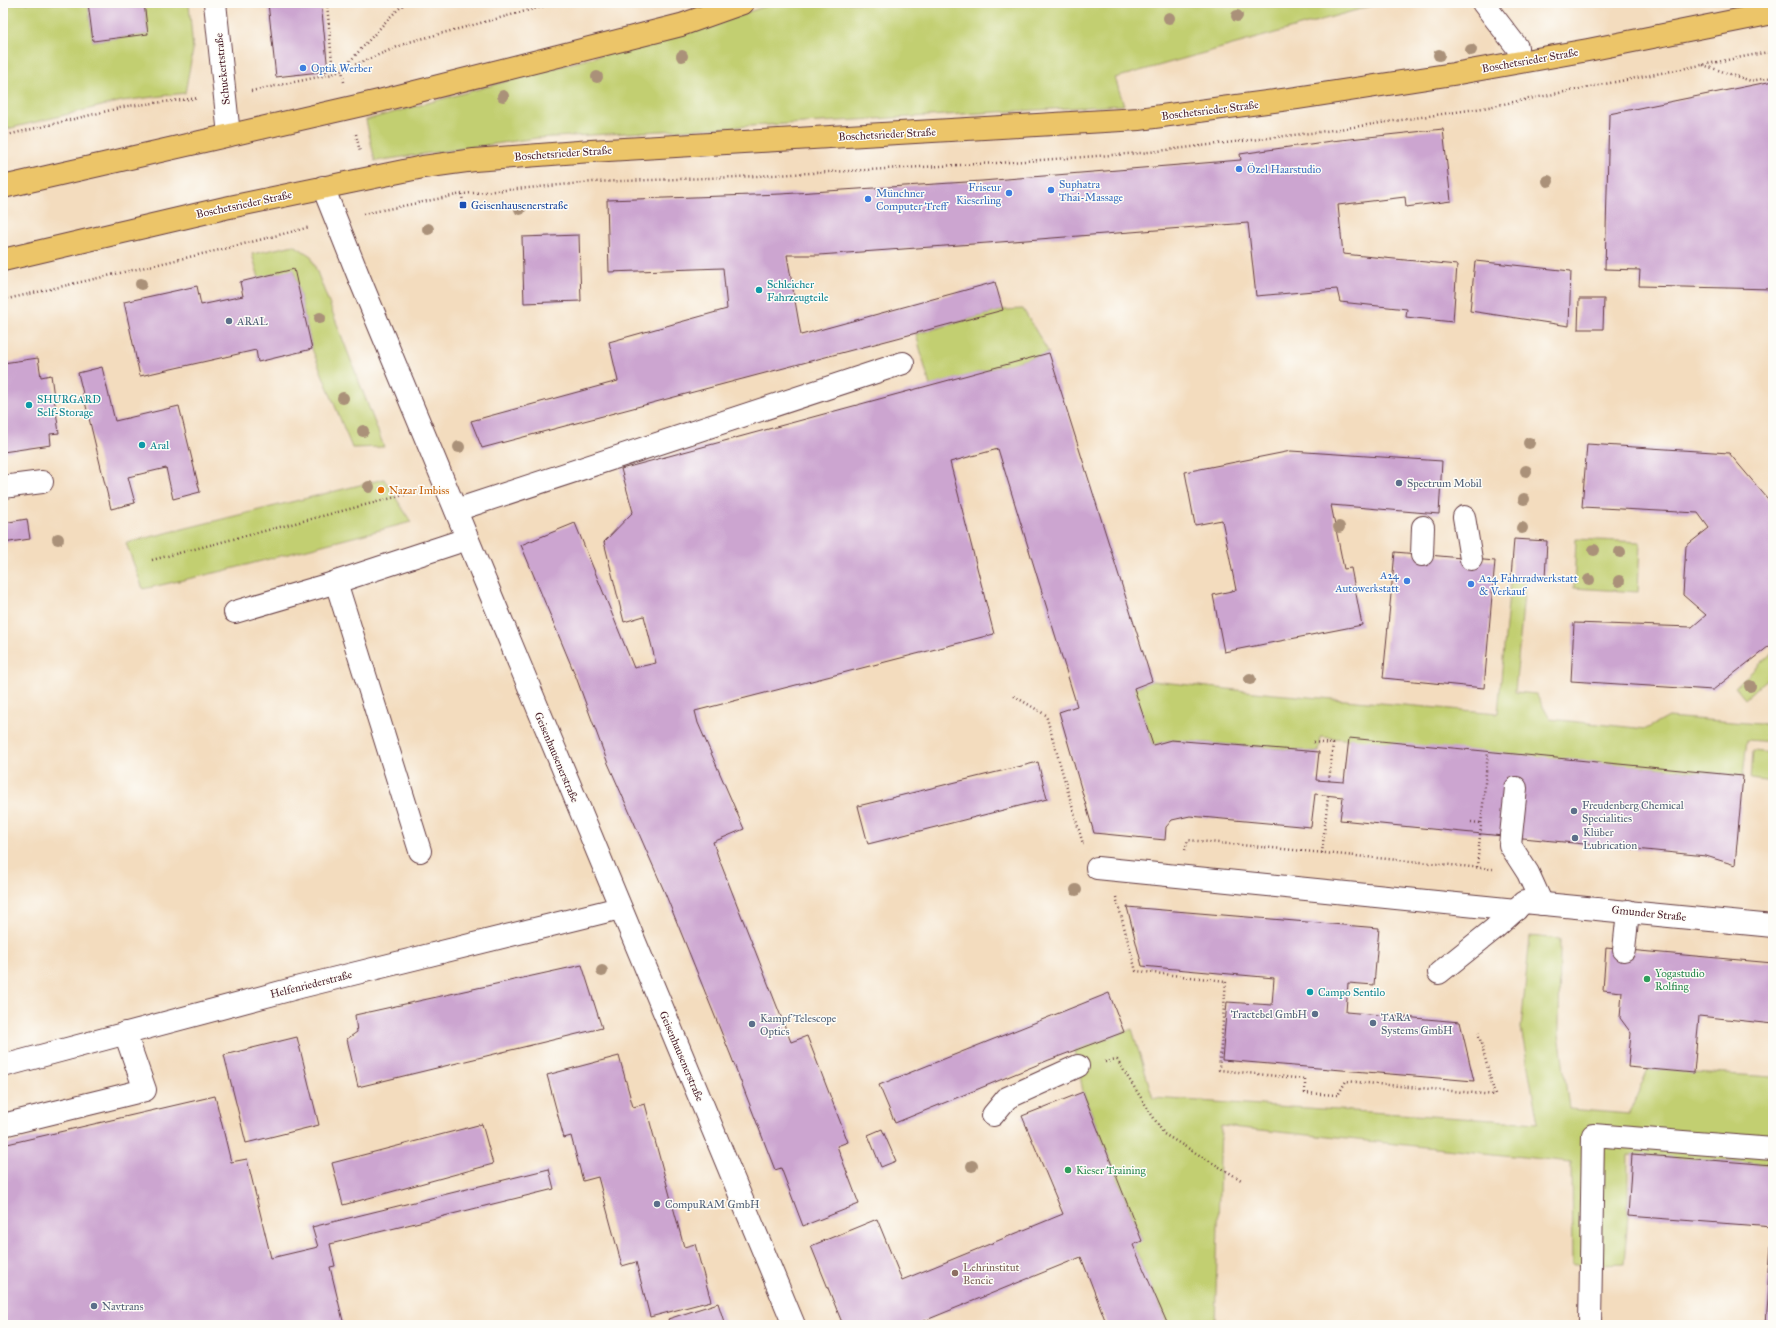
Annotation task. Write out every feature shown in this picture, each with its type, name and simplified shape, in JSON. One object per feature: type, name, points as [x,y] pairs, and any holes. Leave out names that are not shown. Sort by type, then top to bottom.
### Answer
[{"type":"main road","points":[[3,186],[350,107],[681,25],[743,3]]},
{"type":"main road","name":"Boschetsrieder Straße","points":[[3,260],[225,208],[423,166],[474,160],[591,151],[1138,119],[1296,98],[1445,75],[1588,50],[1773,13]]},
{"type":"street","name":"Schuckertstraße","points":[[215,3],[229,135]]},
{"type":"street","points":[[1483,3],[1517,47]]},
{"type":"street","name":"Geisenhausenerstraße","points":[[323,187],[335,220],[467,539],[794,1325]]},
{"type":"street","points":[[456,510],[903,363]]},
{"type":"street","points":[[3,486],[42,482]]},
{"type":"street","points":[[1464,517],[1471,559]]},
{"type":"street","points":[[1422,554],[1423,527]]},
{"type":"street","points":[[235,612],[336,582],[467,539]]},
{"type":"street","points":[[336,582],[420,851]]},
{"type":"street","points":[[1439,973],[1527,905],[1528,873],[1510,845],[1516,788]]},
{"type":"street","name":"Gmunder Straße","points":[[1097,868],[1527,905],[1628,911],[1773,926]]},
{"type":"street","name":"Helfenriederstraße","points":[[3,1066],[441,951],[620,908]]},
{"type":"street","points":[[1624,950],[1628,911]]},
{"type":"street","points":[[3,1125],[145,1090],[126,1033]]},
{"type":"street","points":[[993,1115],[1007,1098],[1078,1066]]},
{"type":"street","points":[[1590,1325],[1593,1135],[1773,1149]]},
{"type":"path","points":[[327,3],[333,74]]},
{"type":"path","points":[[342,70],[390,17],[405,3]]},
{"type":"path","points":[[3,136],[128,106],[268,89],[333,74],[409,42],[556,3]]},
{"type":"path","points":[[3,300],[228,248],[335,220],[462,194],[593,182],[737,177],[1141,153],[1319,132],[1483,108],[1773,51]]},
{"type":"path","points":[[1702,65],[1751,81],[1773,77]]},
{"type":"path","points":[[342,70],[366,178],[375,211]]},
{"type":"path","points":[[462,194],[464,205]]},
{"type":"path","points":[[152,560],[445,484]]},
{"type":"path","points":[[1014,696],[1046,715],[1083,844],[1091,845]]},
{"type":"path","points":[[1313,742],[1333,744],[1329,781]]},
{"type":"path","points":[[1477,867],[1488,752]]},
{"type":"path","points":[[1322,853],[1328,796]]},
{"type":"path","points":[[1471,822],[1481,823]]},
{"type":"path","points":[[1184,853],[1188,840],[1528,873]]},
{"type":"path","points":[[1114,890],[1136,971],[1226,981],[1219,1070],[1305,1079],[1305,1092],[1338,1095],[1346,1081],[1495,1095],[1478,1032]]},
{"type":"path","points":[[1078,1066],[1117,1060],[1164,1134],[1243,1181]]},
{"type":"green space","points":[[3,3],[88,3],[93,41],[148,34],[144,3],[189,3],[193,50],[185,93],[122,101],[3,130]]},
{"type":"green space","points":[[775,3],[1382,3],[1115,78],[1124,105],[537,138],[375,161],[366,120],[703,27]]},
{"type":"green space","points":[[294,245],[311,256],[384,447],[352,448],[312,349],[294,270],[259,278],[252,254]]},
{"type":"green space","points":[[1023,309],[1049,353],[930,386],[916,334],[1003,310]]},
{"type":"green space","points":[[384,479],[411,522],[223,571],[143,589],[126,543]]},
{"type":"green space","points":[[1576,539],[1640,542],[1638,592],[1574,588]]},
{"type":"green space","points":[[1510,582],[1525,583],[1515,692],[1536,694],[1550,719],[1646,729],[1668,717],[1773,725],[1773,742],[1747,740],[1743,776],[1321,737],[1319,752],[1171,740],[1153,745],[1134,688],[1152,681],[1274,694],[1498,713]]},
{"type":"green space","points":[[1773,652],[1773,674],[1745,699],[1735,687]]},
{"type":"green space","points":[[1753,751],[1773,753],[1773,782],[1751,779]]},
{"type":"green space","points":[[1530,936],[1560,939],[1559,1033],[1569,1109],[1629,1114],[1648,1069],[1773,1077],[1773,1165],[1628,1154],[1628,1216],[1624,1263],[1572,1265],[1571,1162],[1221,1126],[1215,1325],[1168,1325],[1133,1245],[1142,1240],[1083,1092],[1075,1050],[1132,1029],[1153,1098],[1538,1123],[1521,1028]]},
{"type":"building","points":[[88,3],[144,3],[148,34],[93,41]]},
{"type":"building","points":[[268,3],[321,3],[328,71],[276,77]]},
{"type":"building","points":[[1773,81],[1773,289],[1639,286],[1640,270],[1605,269],[1609,114]]},
{"type":"building","points":[[1443,129],[1451,201],[1406,207],[1405,197],[1338,205],[1343,254],[1457,265],[1453,322],[1406,317],[1407,309],[1340,302],[1337,289],[1256,296],[1248,223],[819,255],[787,255],[801,335],[995,282],[1003,310],[482,448],[471,421],[618,381],[609,342],[727,309],[723,268],[609,272],[607,200],[781,194],[982,181],[1241,160],[1240,154],[1331,141]]},
{"type":"building","points":[[579,235],[581,301],[524,303],[522,237]]},
{"type":"building","points":[[1475,261],[1571,271],[1569,326],[1470,311]]},
{"type":"building","points":[[294,269],[312,349],[258,362],[256,350],[140,376],[124,302],[197,286],[201,305],[243,296],[240,282]]},
{"type":"building","points":[[1579,299],[1604,299],[1603,329],[1578,329]]},
{"type":"building","points":[[1049,353],[1152,681],[1134,688],[1153,745],[1171,740],[1319,752],[1316,780],[1344,782],[1349,738],[1743,776],[1735,865],[1706,856],[1340,820],[1343,797],[1315,794],[1311,827],[1190,816],[1172,820],[1166,827],[1165,840],[1094,833],[1059,712],[1077,706],[998,449],[950,462],[994,634],[695,711],[698,723],[744,829],[713,842],[719,859],[791,1042],[807,1036],[848,1142],[837,1146],[859,1204],[803,1226],[781,1168],[775,1170],[665,893],[607,761],[576,677],[521,545],[575,523],[634,668],[656,663],[644,616],[624,622],[604,542],[633,512],[621,469]]},
{"type":"building","name":"SHURGARD Self-Storage","points":[[38,358],[41,377],[51,375],[59,433],[50,434],[51,445],[3,452],[3,363]]},
{"type":"building","name":"Aral","points":[[102,367],[115,421],[179,406],[200,492],[173,499],[166,468],[128,477],[135,503],[111,509],[78,373]]},
{"type":"building","points":[[1587,444],[1729,453],[1773,505],[1773,643],[1713,690],[1571,681],[1574,623],[1692,627],[1706,615],[1683,595],[1686,546],[1709,528],[1698,513],[1582,507]]},
{"type":"building","points":[[1291,451],[1442,461],[1439,514],[1331,505],[1344,569],[1351,568],[1362,625],[1224,652],[1213,595],[1236,590],[1222,520],[1195,525],[1185,472]]},
{"type":"building","points":[[27,519],[30,539],[3,543],[3,523]]},
{"type":"building","points":[[1514,539],[1547,541],[1545,579],[1511,577]]},
{"type":"building","points":[[1395,552],[1495,561],[1484,688],[1383,678]]},
{"type":"building","points":[[1038,762],[1047,799],[868,844],[858,806]]},
{"type":"building","name":"Campo Sentilo","points":[[1127,907],[1379,928],[1374,985],[1348,983],[1346,1012],[1460,1022],[1474,1081],[1222,1060],[1227,1002],[1272,1005],[1274,978],[1142,966]]},
{"type":"building","points":[[1606,948],[1773,963],[1773,1024],[1699,1016],[1694,1073],[1628,1067],[1631,1033],[1620,1018],[1622,992],[1603,990]]},
{"type":"building","points":[[582,965],[602,1028],[358,1087],[347,1039],[357,1032],[355,1015]]},
{"type":"building","points":[[1109,993],[1124,1032],[1049,1060],[895,1123],[879,1085]]},
{"type":"building","points":[[297,1037],[319,1125],[246,1143],[224,1055]]},
{"type":"building","points":[[619,1056],[633,1107],[645,1104],[684,1247],[695,1244],[711,1301],[650,1317],[636,1262],[622,1266],[598,1177],[583,1181],[571,1136],[564,1138],[547,1075]]},
{"type":"building","points":[[1083,1092],[1142,1241],[1133,1245],[1168,1325],[1107,1325],[1081,1257],[919,1323],[919,1325],[843,1325],[811,1246],[877,1219],[902,1280],[1063,1214],[1022,1116]]},
{"type":"building","points":[[215,1096],[231,1162],[247,1159],[271,1258],[318,1247],[312,1227],[549,1169],[554,1189],[330,1244],[335,1266],[330,1267],[344,1325],[3,1325],[3,1145]]},
{"type":"building","points":[[482,1124],[493,1164],[343,1205],[332,1163]]},
{"type":"building","points":[[882,1129],[896,1161],[881,1167],[868,1135]]},
{"type":"building","points":[[1632,1154],[1773,1165],[1773,1227],[1628,1216]]},
{"type":"building","points":[[1772,1232],[1773,1325],[1765,1325]]},
{"type":"building","points":[[718,1303],[725,1325],[670,1325],[668,1319]]},
{"type":"place","name":"Optik Werber","points":[[303,68]]},
{"type":"place","name":"Özel Haarstudio","points":[[1239,169]]},
{"type":"place","name":"Suphatra Thai-Massage","points":[[1051,190]]},
{"type":"place","name":"Friseur Kieserling","points":[[1009,193]]},
{"type":"place","name":"Münchner Computer Treff","points":[[868,199]]},
{"type":"place","name":"Geisenhausenerstraße","points":[[463,205]]},
{"type":"place","name":"Schleicher Fahrzeugteile","points":[[759,290]]},
{"type":"place","name":"ARAL","points":[[229,321]]},
{"type":"place","name":"SHURGARD Self-Storage","points":[[29,405]]},
{"type":"place","name":"Aral","points":[[142,445]]},
{"type":"place","name":"Spectrum Mobil","points":[[1399,483]]},
{"type":"place","name":"Nazar Imbiss","points":[[381,490]]},
{"type":"place","name":"A24 Autowerkstatt","points":[[1407,581]]},
{"type":"place","name":"A24 Fahrradwerkstatt & Verkauf","points":[[1471,584]]},
{"type":"place","name":"Freudenberg Chemical Specialities","points":[[1574,811]]},
{"type":"place","name":"Klüber Lubrication","points":[[1575,838]]},
{"type":"place","name":"Yogastudio Rolfing","points":[[1647,979]]},
{"type":"place","name":"Campo Sentilo","points":[[1310,992]]},
{"type":"place","name":"Tractebel GmbH","points":[[1315,1014]]},
{"type":"place","name":"TARA Systems GmbH","points":[[1373,1023]]},
{"type":"place","name":"Kampf Telescope Optics","points":[[752,1024]]},
{"type":"place","name":"Kieser Training","points":[[1068,1170]]},
{"type":"place","name":"CompuRAM GmbH","points":[[657,1204]]},
{"type":"place","name":"Lehrinstitut Bencic","points":[[955,1273]]},
{"type":"place","name":"Navtrans","points":[[94,1306]]}]
